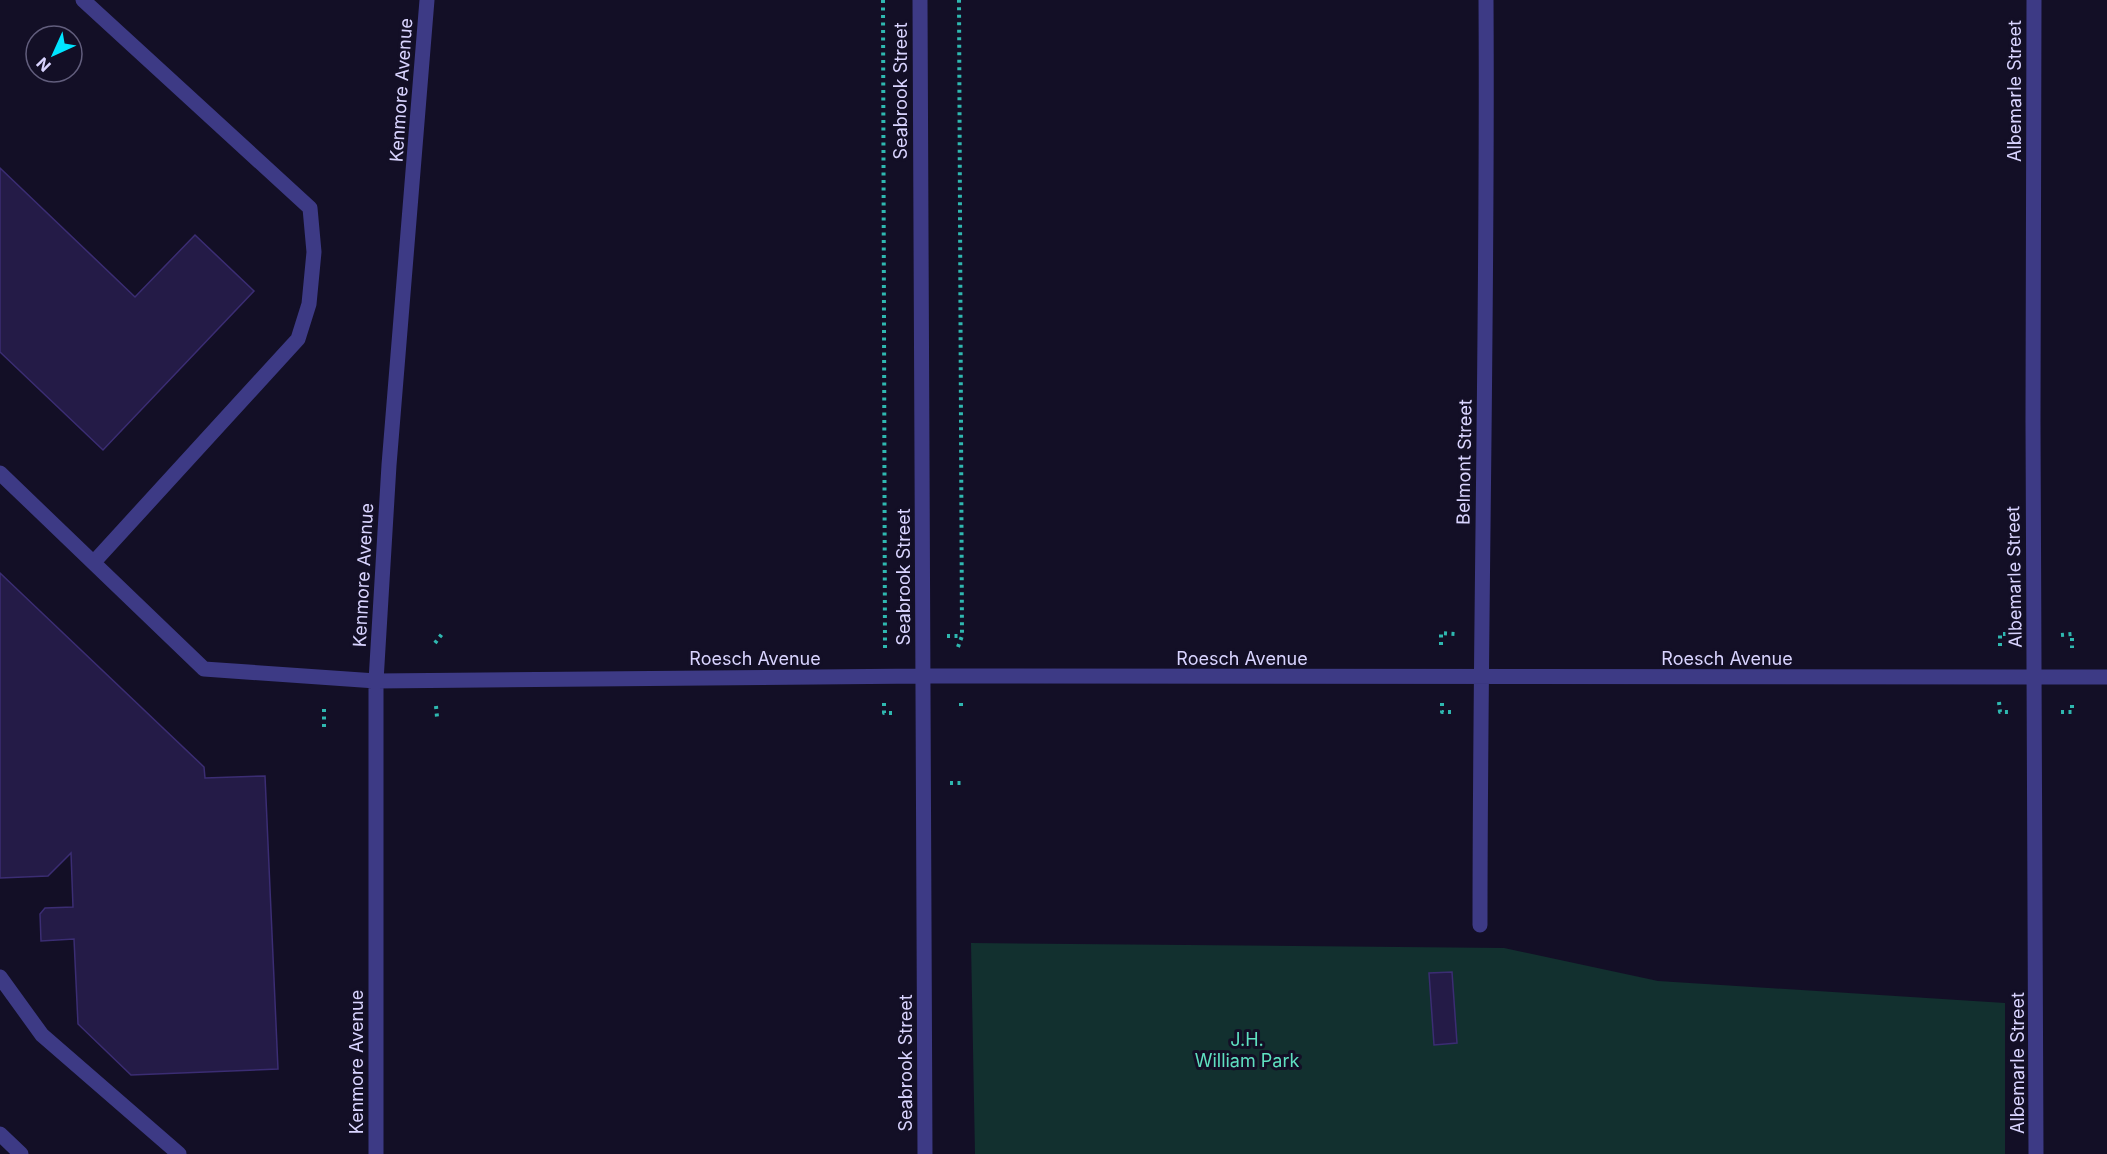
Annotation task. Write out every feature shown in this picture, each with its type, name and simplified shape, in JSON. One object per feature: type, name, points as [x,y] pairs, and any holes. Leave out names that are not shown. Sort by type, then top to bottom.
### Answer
[{"type":"street","points":[[83,0],[310,208],[314,252],[309,304],[298,339],[94,562]]},
{"type":"street","name":"Kenmore Avenue","points":[[376,1154],[376,681],[389,465],[427,0]]},
{"type":"street","name":"Seabrook Street","points":[[920,0],[925,1154]]},
{"type":"street","name":"Belmont Street","points":[[1480,925],[1480,678],[1488,202],[1486,0]]},
{"type":"street","name":"Albemarle Street","points":[[2034,0],[2032,422],[2036,1154]]},
{"type":"street","name":"Roesch Avenue","points":[[0,473],[204,669],[376,681],[923,676],[2107,677]]},
{"type":"street","points":[[0,977],[42,1035],[179,1154]]},
{"type":"street","points":[[0,1134],[21,1154]]},
{"type":"path","name":"Seabrook Street","points":[[883,0],[885,648]]},
{"type":"path","points":[[958,647],[962,636],[959,0]]},
{"type":"path","points":[[1441,645],[1441,633],[1458,634]]},
{"type":"path","points":[[435,643],[442,634]]},
{"type":"path","points":[[2000,634],[2000,646]]},
{"type":"path","points":[[2060,635],[2072,634],[2072,648]]},
{"type":"path","points":[[948,636],[962,636]]},
{"type":"path","points":[[1442,701],[1442,712],[1454,712]]},
{"type":"path","points":[[884,703],[884,713],[894,713]]},
{"type":"path","points":[[961,703],[961,710]]},
{"type":"path","points":[[2060,712],[2072,712]]},
{"type":"path","points":[[324,713],[324,727]]},
{"type":"green space","name":"J.H. William Park","points":[[971,943],[1504,948],[1658,981],[2005,1003],[2005,1154],[975,1154]]},
{"type":"building","points":[[0,168],[135,297],[195,235],[254,291],[103,450],[0,352]]},
{"type":"building","points":[[0,573],[204,767],[205,778],[265,776],[278,1069],[131,1075],[78,1024],[74,939],[41,941],[40,914],[45,908],[73,907],[71,853],[48,876],[0,878]]},
{"type":"building","points":[[1452,972],[1457,1043],[1434,1045],[1429,973]]}]
